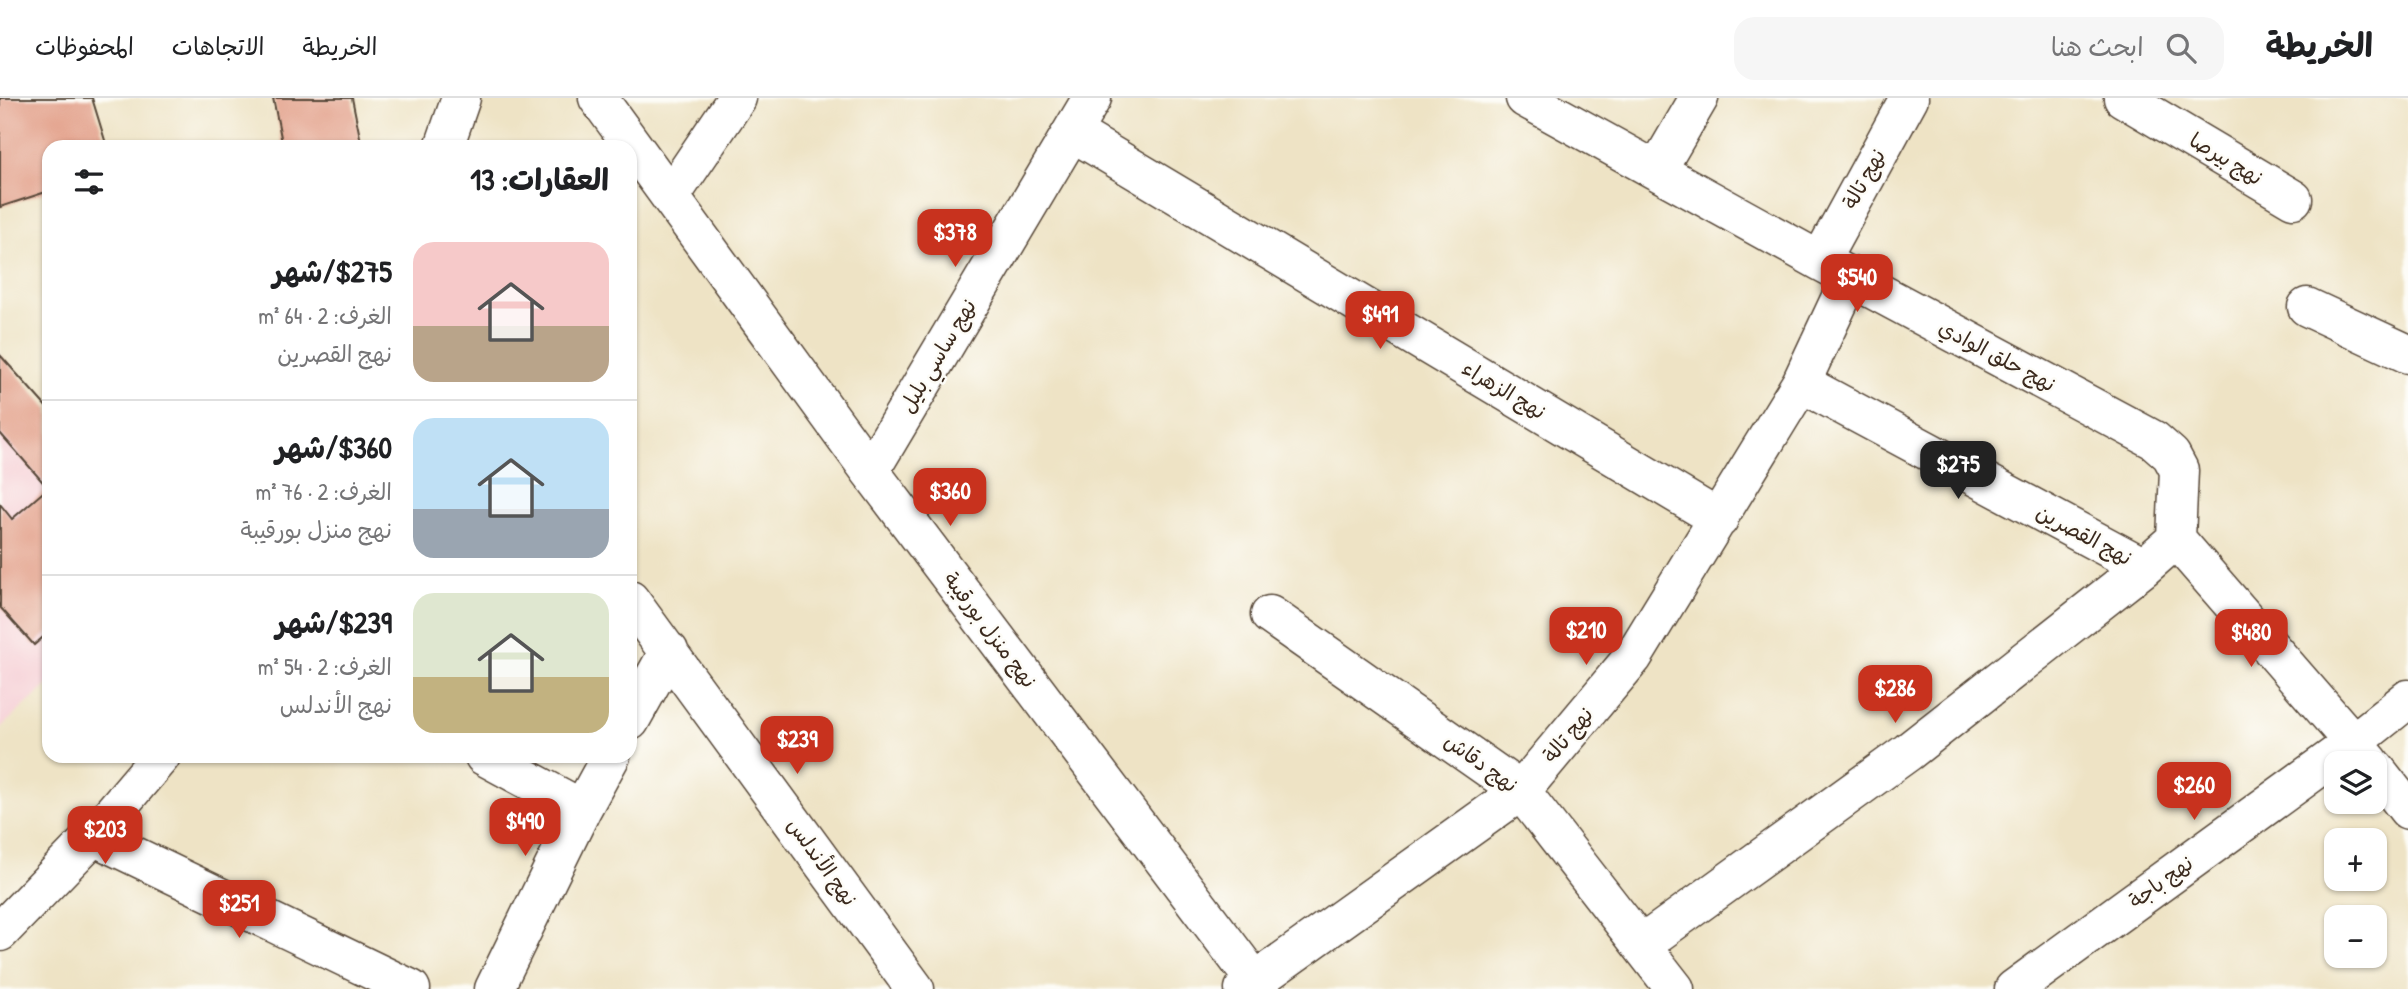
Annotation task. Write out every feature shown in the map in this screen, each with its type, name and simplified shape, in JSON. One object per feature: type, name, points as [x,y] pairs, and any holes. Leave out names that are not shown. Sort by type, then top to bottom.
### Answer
[{"type":"street","points":[[446,140],[461,98]]},
{"type":"street","name":"نهج منزل بورقيبة","points":[[598,98],[629,140]]},
{"type":"street","points":[[670,197],[737,98]]},
{"type":"street","name":"نهج ساسي بليل","points":[[870,471],[1092,98]]},
{"type":"street","name":"نهج حلق الوادي","points":[[1525,98],[1835,269],[2154,440],[2171,455],[2179,470],[2176,539]]},
{"type":"street","points":[[1657,170],[1699,98]]},
{"type":"street","name":"نهج تالة","points":[[1254,986],[1521,791],[1633,657],[1801,383],[1835,269],[1909,98]]},
{"type":"street","name":"نهج بيرصا","points":[[2123,98],[2293,199]]},
{"type":"street","name":"نهج الزهراء","points":[[1072,132],[1719,519]]},
{"type":"street","name":"نهج منزل بورقيبة","points":[[637,152],[870,471],[1254,986]]},
{"type":"street","points":[[2307,307],[2408,354]]},
{"type":"street","name":"نهج القصرين","points":[[1801,383],[2144,567]]},
{"type":"street","points":[[1642,946],[1908,752],[2176,539],[2361,751]]},
{"type":"street","name":"نهج الأندلس","points":[[637,609],[915,989]]},
{"type":"street","name":"نهج دقاش","points":[[1270,615],[1521,791],[1675,989]]},
{"type":"street","points":[[637,708],[669,651]]},
{"type":"street","name":"نهج باجة","points":[[2372,751],[2408,699]]},
{"type":"street","points":[[0,932],[93,835],[155,763]]},
{"type":"street","points":[[497,763],[582,808]]},
{"type":"street","points":[[494,989],[582,808],[607,763]]},
{"type":"street","points":[[2387,783],[2408,810]]},
{"type":"street","name":"نهج باجة","points":[[2014,989],[2324,786]]},
{"type":"street","points":[[93,835],[411,989]]},
{"type":"shaded area","points":[[0,355],[42,402],[42,690],[0,728]]},
{"type":"building","points":[[0,98],[92,98],[105,140],[42,140],[42,193],[0,207]]},
{"type":"building","points":[[273,98],[352,98],[361,140],[282,140]]},
{"type":"building","points":[[0,355],[42,402],[42,481],[0,433]]},
{"type":"building","points":[[42,493],[42,638],[34,645],[0,607],[0,504],[12,519]]}]
